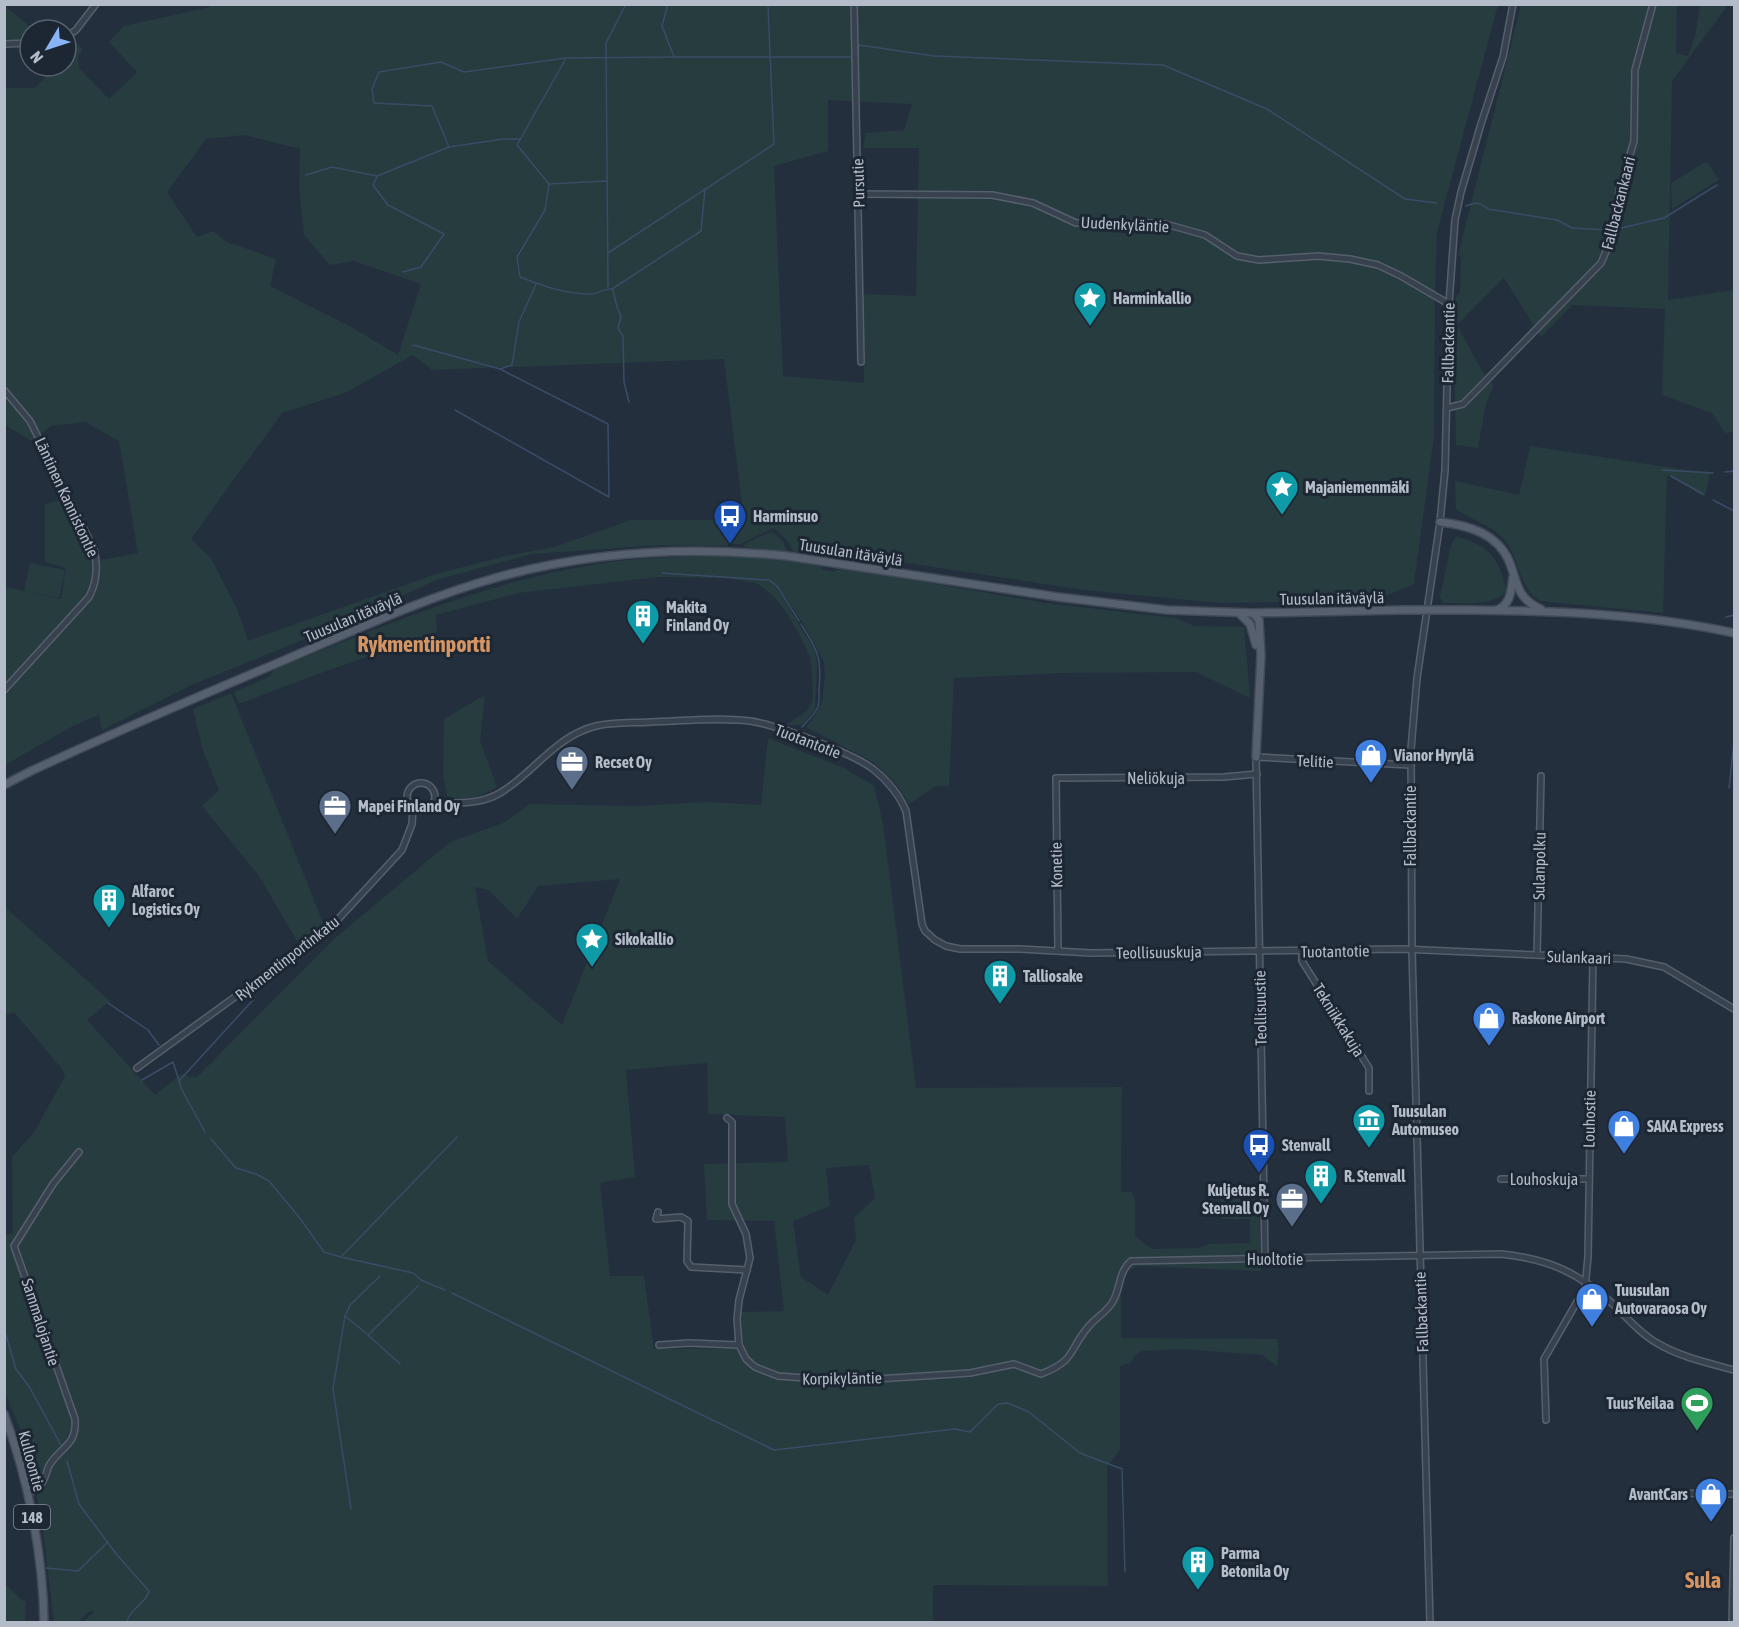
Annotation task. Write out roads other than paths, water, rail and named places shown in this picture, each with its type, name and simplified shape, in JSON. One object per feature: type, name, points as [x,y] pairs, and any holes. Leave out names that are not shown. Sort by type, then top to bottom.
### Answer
[{"type":"main road","points":[[1440,522],[1468,527],[1490,537],[1506,555],[1523,597],[1544,610]]},
{"type":"main road","name":"Tuusulan itäväylä","points":[[4,785],[206,693],[419,604],[495,578],[618,555],[667,550],[787,556],[1111,604],[1197,612],[1544,610],[1626,616],[1703,626],[1734,633]]},
{"type":"main road","points":[[1496,610],[1502,608],[1509,600],[1513,577]]},
{"type":"main road","points":[[1260,687],[1263,674],[1264,626],[1267,618],[1278,612]]},
{"type":"main road","points":[[1239,613],[1249,622],[1253,631],[1260,687]]},
{"type":"main road","points":[[1253,613],[1258,617],[1259,624],[1260,687],[1257,758]]},
{"type":"main road","name":"Kulloontie","points":[[4,1414],[28,1494],[40,1576],[44,1623]]},
{"type":"street","points":[[78,27],[96,4]]},
{"type":"street","name":"Pursutie","points":[[854,4],[861,362]]},
{"type":"street","name":"Fallbackantie","points":[[1430,1623],[1419,1256],[1410,765],[1417,678],[1440,522],[1445,470],[1452,249],[1461,192],[1503,57],[1513,4]]},
{"type":"street","name":"Fallbackankaari","points":[[1447,408],[1462,404],[1475,392],[1601,263],[1610,242],[1619,191],[1634,141],[1635,70],[1653,4]]},
{"type":"street","name":"Uudenkyläntie","points":[[859,195],[992,195],[1033,203],[1076,223],[1162,223],[1205,235],[1237,256],[1259,260],[1318,256],[1350,259],[1378,266],[1401,276],[1449,304]]},
{"type":"street","name":"Läntinen Kannistontie","points":[[4,390],[30,421],[94,549],[97,564],[93,589],[88,597],[4,690]]},
{"type":"street","name":"Tuotantotie","points":[[433,803],[481,800],[499,793],[555,746],[596,726],[716,720],[761,723],[858,760],[890,784],[901,799],[906,811],[920,915],[925,930],[935,940],[946,946],[960,949],[1058,951]]},
{"type":"street","name":"Telitie","points":[[1257,758],[1410,765]]},
{"type":"street","name":"Teollisuustie","points":[[1257,758],[1265,1258]]},
{"type":"street","name":"Neliökuja","points":[[1056,778],[1224,777],[1257,774]]},
{"type":"street","name":"Sulanpolku","points":[[1538,955],[1541,776]]},
{"type":"street","name":"Konetie","points":[[1056,778],[1058,951]]},
{"type":"street","points":[[426,784],[433,790],[433,803],[422,811],[409,805],[407,796],[414,785],[426,784]]},
{"type":"street","points":[[434,794],[449,803]]},
{"type":"street","name":"Rykmentinportinkatu","points":[[412,824],[413,808]]},
{"type":"street","name":"Rykmentinportinkatu","points":[[136,1068],[330,928],[402,850],[412,824],[422,811]]},
{"type":"street","name":"Tuotantotie","points":[[1259,951],[1412,950]]},
{"type":"street","name":"Sulankaari","points":[[1412,950],[1626,959],[1664,967],[1734,1009]]},
{"type":"street","name":"Teollisuuskuja","points":[[1058,951],[1091,953],[1259,951]]},
{"type":"street","name":"Tekniikkakuja","points":[[1302,952],[1302,961],[1369,1068],[1369,1091]]},
{"type":"street","name":"Louhostie","points":[[1546,1420],[1544,1359],[1583,1292],[1588,1257],[1593,958]]},
{"type":"street","points":[[659,1345],[689,1343],[739,1345],[737,1319],[750,1258],[746,1234],[732,1204],[732,1122],[727,1118]]},
{"type":"street","name":"Sammalojantie","points":[[28,1494],[39,1487],[45,1478],[48,1466],[73,1439],[76,1430],[75,1419],[14,1246],[53,1184],[79,1152]]},
{"type":"street","name":"Louhoskuja","points":[[1501,1179],[1588,1179]]},
{"type":"street","points":[[658,1212],[656,1219],[681,1217],[688,1221],[687,1261],[691,1267],[747,1270]]},
{"type":"street","name":"Huoltotie","points":[[1131,1261],[1501,1254],[1526,1257],[1564,1269],[1585,1281],[1655,1342],[1680,1354],[1734,1370]]},
{"type":"street","name":"Korpikyläntie","points":[[739,1345],[746,1359],[754,1367],[778,1376],[800,1379],[846,1381],[970,1373],[1014,1364],[1041,1374],[1058,1367],[1070,1357],[1087,1329],[1113,1302],[1124,1267],[1131,1261]]},
{"type":"street","points":[[1665,1493],[1734,1494]]},
{"type":"street","points":[[1732,1623],[1734,1538]]},
{"type":"waterway","points":[[608,287],[606,43],[626,4]]},
{"type":"waterway","points":[[668,4],[662,26],[674,57],[854,57]]},
{"type":"waterway","points":[[608,253],[774,144],[768,7]]},
{"type":"waterway","points":[[858,57],[859,45],[934,56],[1163,65],[1267,109],[1405,199],[1436,203]]},
{"type":"waterway","points":[[449,147],[432,106],[374,103],[372,89],[379,72],[441,62],[464,72],[566,58],[673,57]]},
{"type":"waterway","points":[[565,60],[517,145],[549,184],[606,181]]},
{"type":"waterway","points":[[306,175],[332,167],[377,176],[449,147],[503,139],[520,139]]},
{"type":"waterway","points":[[377,177],[373,185],[388,205],[444,234],[421,267],[403,272]]},
{"type":"waterway","points":[[549,184],[545,210],[517,257],[520,277],[563,291],[581,294],[612,289],[701,231],[705,189]]},
{"type":"waterway","points":[[1617,229],[1664,218],[1717,185]]},
{"type":"waterway","points":[[1466,206],[1477,203],[1488,209],[1557,220],[1572,228],[1608,230]]},
{"type":"waterway","points":[[500,369],[512,365],[519,322],[536,284]]},
{"type":"waterway","points":[[613,290],[621,316],[618,328],[623,336],[624,382],[629,402]]},
{"type":"waterway","points":[[413,345],[500,369],[608,424],[609,497],[455,410]]},
{"type":"waterway","points":[[1663,470],[1713,473]]},
{"type":"waterway","points":[[1725,472],[1734,471]]},
{"type":"waterway","points":[[1671,476],[1703,494]]},
{"type":"waterway","points":[[1713,500],[1734,511]]},
{"type":"waterway","points":[[662,573],[769,580],[777,586],[799,621]]},
{"type":"waterway","points":[[1726,617],[1734,615]]},
{"type":"waterway","points":[[801,624],[818,655],[820,670],[818,707],[802,727]]},
{"type":"waterway","points":[[1729,788],[1734,742]]},
{"type":"waterway","points":[[179,1081],[253,1000]]},
{"type":"waterway","points":[[108,1003],[148,1030],[159,1045]]},
{"type":"waterway","points":[[142,1080],[173,1062],[182,1090],[205,1132]]},
{"type":"waterway","points":[[211,1139],[236,1168],[269,1181],[324,1252],[341,1257],[457,1137]]},
{"type":"waterway","points":[[341,1257],[413,1273],[421,1280],[445,1290]]},
{"type":"waterway","points":[[351,1509],[333,1389],[345,1316],[350,1305],[380,1276]]},
{"type":"waterway","points":[[400,1364],[368,1335],[418,1286]]},
{"type":"waterway","points":[[452,1293],[774,1450],[955,1429],[970,1432],[998,1404],[1008,1403],[1029,1412],[1080,1453],[1122,1469],[1125,1572]]},
{"type":"waterway","points":[[345,1316],[367,1334]]},
{"type":"waterway","points":[[4,1328],[16,1369],[30,1388],[61,1445]]},
{"type":"waterway","points":[[67,1461],[79,1504],[117,1555],[149,1591],[145,1600],[128,1617],[127,1622]]},
{"type":"waterway","points":[[46,1568],[78,1571],[108,1542]]},
{"type":"place","name":"Harminkallio","points":[[1090,327]]},
{"type":"place","name":"Majaniemenmäki","points":[[1282,516]]},
{"type":"place","name":"Harminsuo","points":[[730,545]]},
{"type":"place","name":"Makita Finland Oy","points":[[643,645]]},
{"type":"place","name":"Vianor Hyrylä","points":[[1371,784]]},
{"type":"place","name":"Recset Oy","points":[[572,791]]},
{"type":"place","name":"Mapei Finland Oy","points":[[335,835]]},
{"type":"place","name":"Alfaroc Logistics Oy","points":[[109,929]]},
{"type":"place","name":"Sikokallio","points":[[592,968]]},
{"type":"place","name":"Talliosake","points":[[1000,1005]]},
{"type":"place","name":"Raskone Airport","points":[[1489,1047]]},
{"type":"place","name":"Tuusulan Automuseo","points":[[1369,1149]]},
{"type":"place","name":"SAKA Express","points":[[1624,1155]]},
{"type":"place","name":"Stenvall","points":[[1259,1174]]},
{"type":"place","name":"R. Stenvall","points":[[1321,1205]]},
{"type":"place","name":"Kuljetus R. Stenvall Oy","points":[[1292,1228]]},
{"type":"place","name":"Tuusulan Autovaraosa Oy","points":[[1592,1328]]},
{"type":"place","name":"Tuus'Keilaa","points":[[1697,1432]]},
{"type":"place","name":"AvantCars","points":[[1711,1523]]},
{"type":"place","name":"Parma Betonila Oy","points":[[1198,1591]]},
{"type":"district","name":"Rykmentinportti","points":[[424,644]]},
{"type":"district","name":"Sula","points":[[1703,1580]]}]
